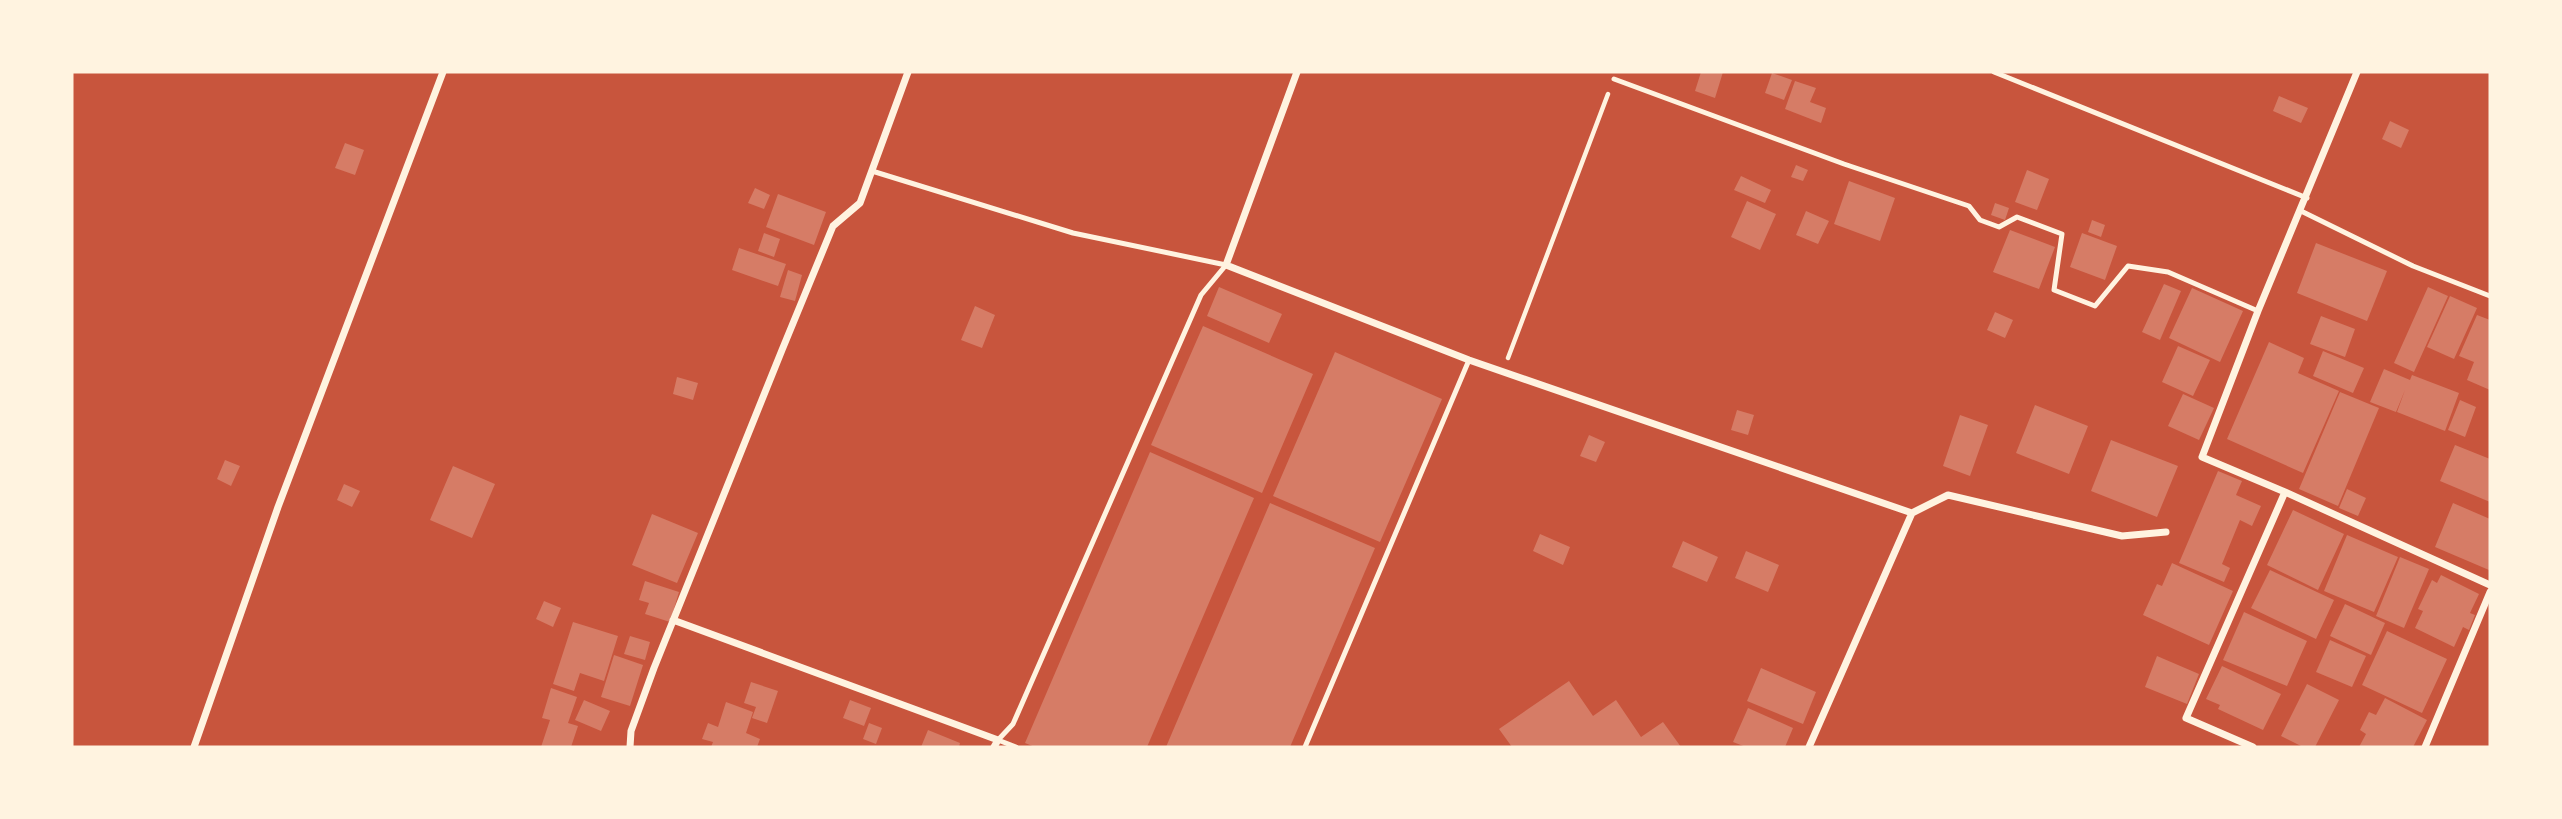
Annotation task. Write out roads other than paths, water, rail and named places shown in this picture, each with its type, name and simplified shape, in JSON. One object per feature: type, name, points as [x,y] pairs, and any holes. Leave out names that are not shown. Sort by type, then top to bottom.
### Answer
[{"type":"street","points":[[194,747],[278,507],[443,72]]},
{"type":"street","points":[[630,747],[631,731],[673,620],[833,226],[860,204],[908,72]]},
{"type":"street","points":[[1297,72],[1226,265],[1469,360],[1912,513]]},
{"type":"street","points":[[2357,72],[2258,312],[2202,457],[2490,586]]},
{"type":"street","points":[[2253,747],[2186,718],[2285,492]]},
{"type":"street","points":[[1809,747],[1912,513],[1948,495],[2122,536],[2166,531]]},
{"type":"street","points":[[2425,747],[2490,592]]},
{"type":"street","points":[[673,620],[996,744]]},
{"type":"lane","points":[[1994,72],[2306,198]]},
{"type":"lane","points":[[1614,79],[1844,164],[1969,206],[1980,220],[1999,227],[2017,217],[2062,234],[2054,290],[2095,306],[2128,266],[2168,272],[2258,312]]},
{"type":"lane","points":[[872,171],[1073,233],[1226,265],[1201,295],[1013,724],[996,744]]},
{"type":"lane","points":[[2301,211],[2413,266],[2490,296]]},
{"type":"lane","points":[[1305,747],[1469,360]]},
{"type":"lane","points":[[996,744],[1016,747]]}]
